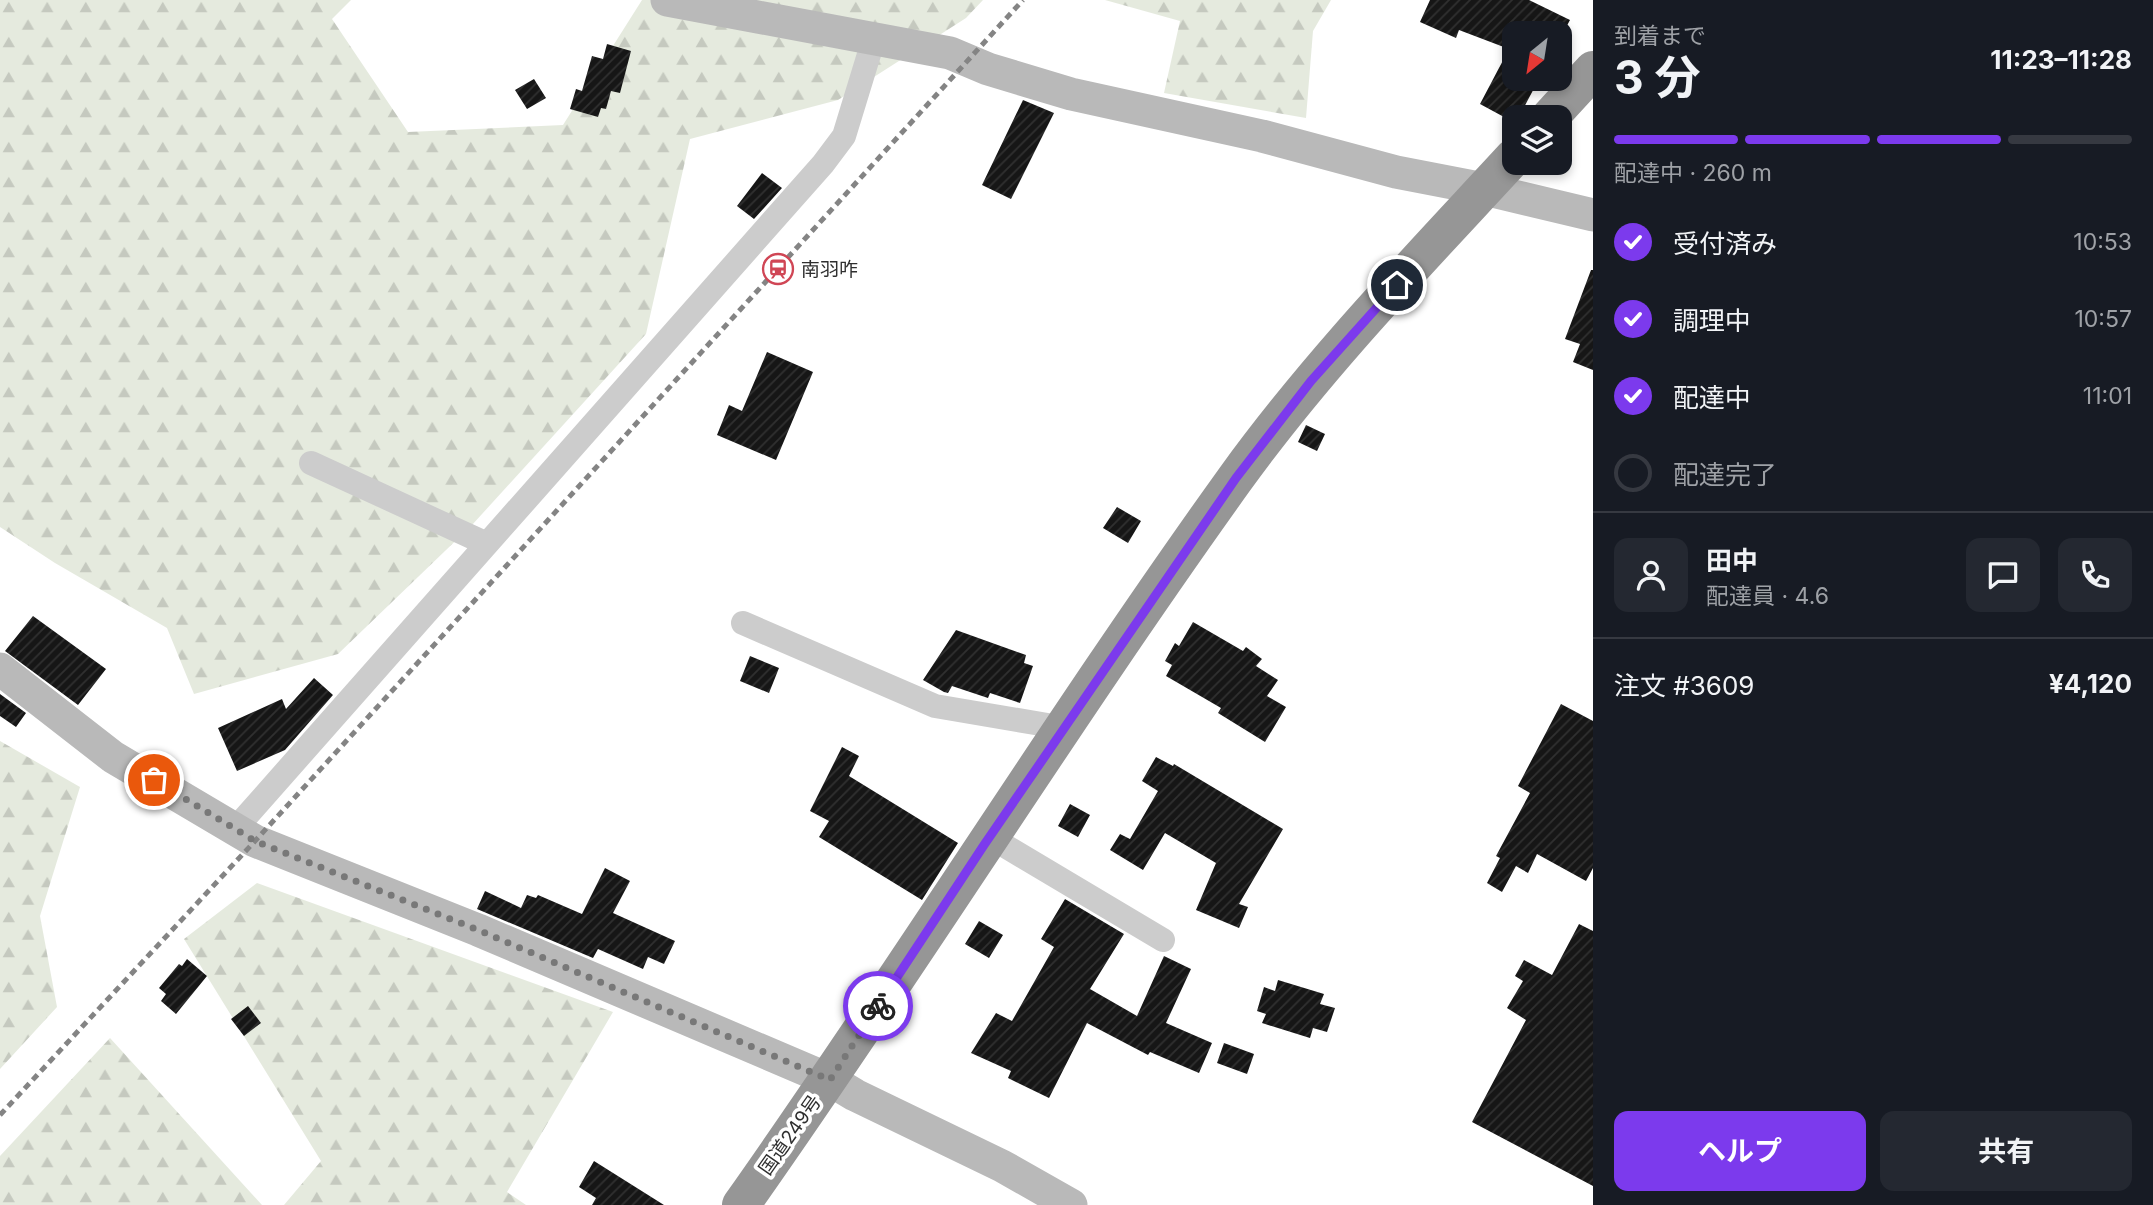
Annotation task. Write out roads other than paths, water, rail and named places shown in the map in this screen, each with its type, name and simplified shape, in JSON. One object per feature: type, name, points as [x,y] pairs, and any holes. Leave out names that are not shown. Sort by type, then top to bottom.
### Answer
[{"type":"highway","points":[[1561,105],[1593,71]]},
{"type":"highway","name":"国道249号","points":[[741,1205],[830,1080],[990,837],[1236,478],[1311,381],[1502,170]]},
{"type":"street","points":[[667,0],[950,53],[988,69],[1071,94],[1262,136],[1396,172],[1484,189],[1593,215]]},
{"type":"street","points":[[235,829],[823,164],[844,136],[874,38]]},
{"type":"street","points":[[311,463],[487,544]]},
{"type":"street","points":[[743,623],[935,706],[1065,728]]},
{"type":"street","points":[[0,668],[113,757],[255,841],[478,930],[830,1080],[855,1095],[1002,1166],[1071,1205]]},
{"type":"street","points":[[990,837],[1163,940]]},
{"type":"railway","points":[[0,1115],[255,841],[1023,0]]},
{"type":"place","name":"南羽咋","points":[[778,269]]}]
